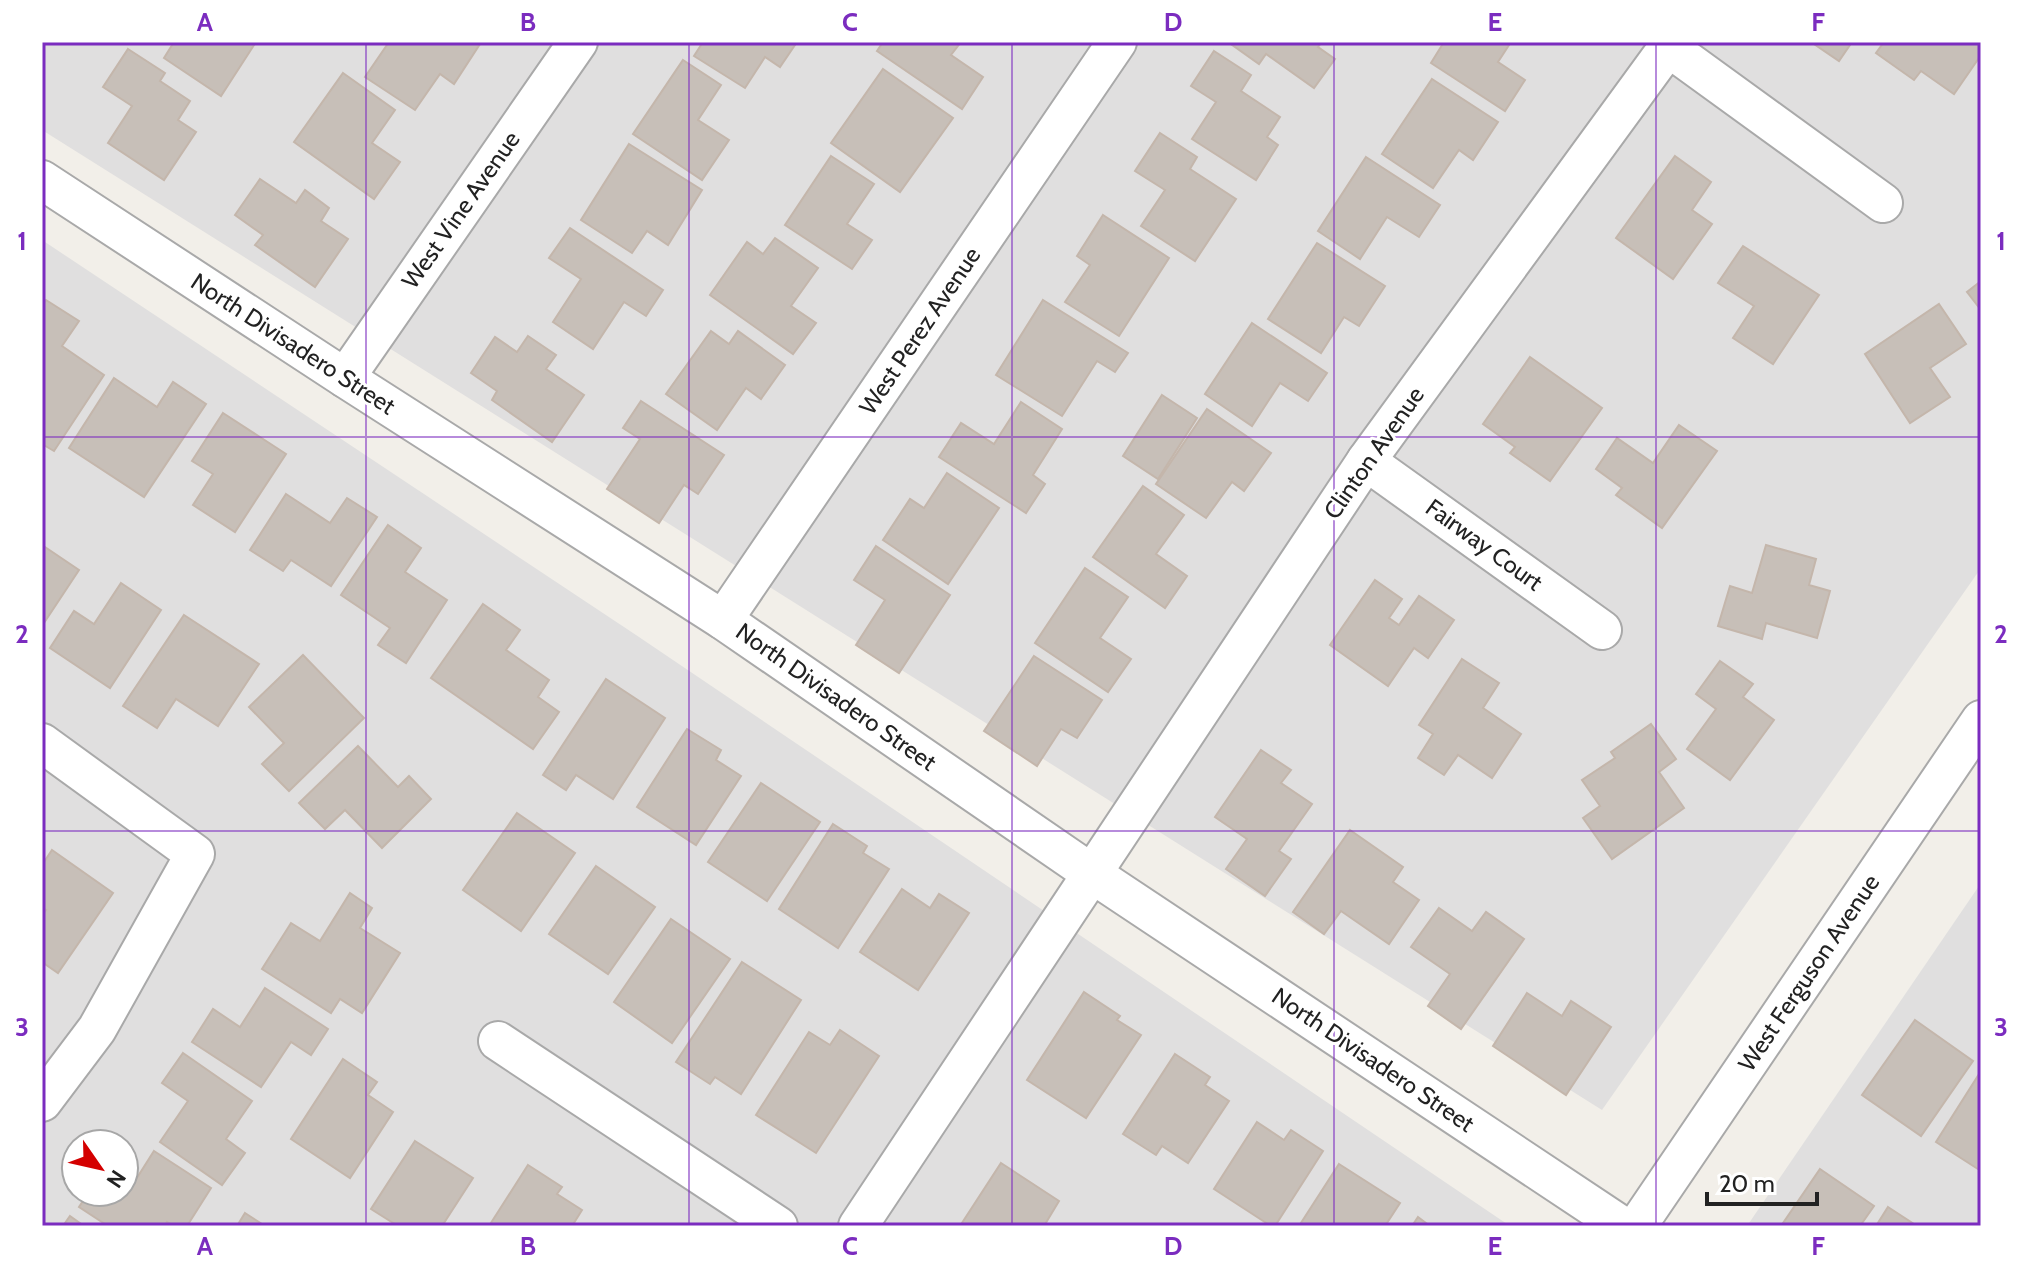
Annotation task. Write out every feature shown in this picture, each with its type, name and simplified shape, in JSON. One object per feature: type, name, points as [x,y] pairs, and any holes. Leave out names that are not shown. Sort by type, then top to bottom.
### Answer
[{"type":"street","name":"West Vine Avenue","points":[[345,378],[578,42]]},
{"type":"street","name":"West Perez Avenue","points":[[723,620],[1117,42]]},
{"type":"street","points":[[1670,44],[1883,203]]},
{"type":"street","name":"Clinton Avenue","points":[[858,1226],[1366,461],[1670,44]]},
{"type":"street","name":"North Divisadero Street","points":[[42,180],[723,620],[1091,873],[1622,1226]]},
{"type":"street","name":"Fairway Court","points":[[1366,461],[1602,630]]},
{"type":"street","name":"West Ferguson Avenue","points":[[1637,1226],[1981,720]]},
{"type":"street","points":[[42,743],[195,854],[97,1029],[42,1102]]},
{"type":"street","points":[[498,1041],[778,1226]]},
{"type":"shaded area","points":[[42,42],[1981,42],[1981,568],[1602,1110],[42,130]]},
{"type":"shaded area","points":[[42,240],[636,635],[1510,1226],[42,1226]]},
{"type":"shaded area","points":[[1981,883],[1981,1226],[1747,1226]]},
{"type":"building","points":[[174,42],[256,42],[221,96],[164,58]]},
{"type":"building","points":[[389,42],[480,44],[454,84],[440,74],[415,110],[365,77]]},
{"type":"building","points":[[703,42],[797,42],[780,67],[765,57],[745,88],[694,56]]},
{"type":"building","points":[[883,42],[961,42],[951,55],[983,77],[962,109],[877,51]]},
{"type":"building","points":[[1228,42],[1322,42],[1318,47],[1335,59],[1314,88],[1266,54],[1259,64]]},
{"type":"building","points":[[1444,42],[1511,42],[1498,62],[1525,80],[1505,111],[1431,63]]},
{"type":"building","points":[[1811,42],[1852,42],[1839,61]]},
{"type":"building","points":[[1884,42],[1981,42],[1981,55],[1954,94],[1921,71],[1914,80],[1876,53]]},
{"type":"building","points":[[128,49],[165,73],[160,81],[190,101],[178,120],[196,132],[164,180],[108,143],[132,106],[103,87]]},
{"type":"building","points":[[1214,51],[1251,75],[1241,91],[1280,117],[1267,137],[1278,145],[1256,180],[1192,139],[1216,102],[1191,86]]},
{"type":"building","points":[[683,60],[721,85],[698,120],[729,140],[702,180],[633,134]]},
{"type":"building","points":[[883,69],[953,118],[900,192],[831,143]]},
{"type":"building","points":[[343,73],[395,110],[372,143],[400,162],[374,199],[294,142]]},
{"type":"building","points":[[1432,79],[1498,122],[1473,160],[1459,150],[1433,188],[1382,154]]},
{"type":"building","points":[[1160,133],[1197,157],[1190,169],[1236,199],[1195,261],[1141,226],[1165,190],[1135,171]]},
{"type":"building","points":[[629,144],[702,190],[668,245],[647,231],[632,253],[581,220]]},
{"type":"building","points":[[831,156],[874,184],[847,224],[872,240],[852,269],[785,225]]},
{"type":"building","points":[[1675,156],[1711,182],[1692,210],[1712,224],[1673,279],[1616,238]]},
{"type":"building","points":[[1366,157],[1440,205],[1419,237],[1387,217],[1360,259],[1318,231]]},
{"type":"building","points":[[260,179],[296,203],[305,190],[329,208],[321,221],[348,239],[315,287],[255,245],[263,235],[235,215]]},
{"type":"building","points":[[1103,215],[1169,258],[1119,336],[1065,302],[1090,265],[1077,256]]},
{"type":"building","points":[[570,228],[663,290],[646,316],[624,302],[593,349],[553,322],[581,279],[549,258]]},
{"type":"building","points":[[775,238],[818,268],[791,306],[816,323],[793,354],[710,295],[747,242],[763,254]]},
{"type":"building","points":[[1317,243],[1385,286],[1359,326],[1344,317],[1321,353],[1268,319]]},
{"type":"building","points":[[1743,246],[1819,295],[1773,364],[1733,338],[1754,306],[1718,283]]},
{"type":"building","points":[[1981,281],[1981,310],[1967,292]]},
{"type":"building","points":[[46,300],[79,321],[62,346],[104,375],[54,451],[42,444],[42,306]]},
{"type":"building","points":[[1043,300],[1128,353],[1115,372],[1097,361],[1062,416],[996,375]]},
{"type":"building","points":[[1939,304],[1966,344],[1930,368],[1950,397],[1910,423],[1865,354]]},
{"type":"building","points":[[1252,323],[1327,373],[1308,401],[1280,383],[1252,426],[1205,394]]},
{"type":"building","points":[[711,331],[729,344],[738,331],[785,365],[761,399],[746,388],[717,430],[666,394]]},
{"type":"building","points":[[528,336],[556,355],[546,369],[584,395],[552,442],[492,400],[497,391],[471,373],[495,337],[517,352]]},
{"type":"building","points":[[1530,357],[1602,408],[1550,481],[1510,453],[1515,447],[1483,424]]},
{"type":"building","points":[[114,378],[157,407],[173,382],[206,404],[144,497],[69,448]]},
{"type":"building","points":[[1162,395],[1197,418],[1158,479],[1123,456]]},
{"type":"building","points":[[641,401],[724,455],[698,494],[684,485],[659,523],[607,489],[640,439],[623,428]]},
{"type":"building","points":[[1021,402],[1062,429],[1033,475],[1045,484],[1026,513],[939,457],[961,423],[994,444]]},
{"type":"building","points":[[1207,409],[1271,453],[1244,491],[1232,482],[1206,518],[1156,484]]},
{"type":"building","points":[[223,413],[286,454],[235,532],[193,505],[213,474],[192,461]]},
{"type":"building","points":[[1679,425],[1717,451],[1662,528],[1616,495],[1622,488],[1596,469],[1617,438],[1653,463]]},
{"type":"building","points":[[947,473],[999,508],[948,584],[883,540],[910,499],[924,508]]},
{"type":"building","points":[[1143,486],[1184,515],[1156,554],[1187,576],[1165,608],[1093,557]]},
{"type":"building","points":[[286,494],[330,523],[347,498],[377,517],[331,586],[291,560],[283,571],[250,550]]},
{"type":"building","points":[[388,525],[421,548],[405,572],[447,600],[406,663],[378,645],[390,628],[341,595]]},
{"type":"building","points":[[42,545],[79,570],[42,626]]},
{"type":"building","points":[[1766,545],[1816,559],[1809,585],[1830,591],[1817,638],[1766,623],[1762,639],[1718,626],[1730,586],[1752,593]]},
{"type":"building","points":[[876,546],[950,595],[899,673],[856,645],[885,600],[854,580]]},
{"type":"building","points":[[1085,568],[1128,597],[1100,638],[1131,659],[1108,692],[1035,643]]},
{"type":"building","points":[[1375,580],[1402,599],[1389,618],[1399,625],[1419,596],[1454,620],[1428,658],[1414,648],[1388,686],[1330,645]]},
{"type":"building","points":[[121,583],[161,610],[110,688],[50,648],[74,611],[94,624]]},
{"type":"building","points":[[483,604],[520,630],[506,650],[549,680],[538,697],[559,712],[533,749],[431,678]]},
{"type":"building","points":[[184,615],[259,664],[218,726],[176,699],[157,728],[123,706]]},
{"type":"building","points":[[303,655],[364,718],[289,791],[262,764],[284,743],[249,707]]},
{"type":"building","points":[[1034,656],[1102,700],[1077,738],[1061,729],[1037,766],[984,731]]},
{"type":"building","points":[[1462,659],[1499,683],[1483,708],[1521,734],[1492,778],[1458,755],[1444,775],[1418,758],[1433,734],[1419,725]]},
{"type":"building","points":[[1720,661],[1753,684],[1743,697],[1774,720],[1730,780],[1687,749],[1716,709],[1696,694]]},
{"type":"building","points":[[606,679],[665,718],[613,799],[576,775],[566,790],[543,775]]},
{"type":"building","points":[[1651,724],[1676,759],[1659,772],[1684,808],[1612,859],[1583,818],[1600,806],[1582,780],[1615,758],[1611,752]]},
{"type":"building","points":[[687,729],[721,750],[716,760],[741,776],[696,845],[637,807]]},
{"type":"building","points":[[358,746],[398,787],[409,776],[431,799],[382,848],[345,810],[325,829],[299,803]]},
{"type":"building","points":[[1261,750],[1291,770],[1281,783],[1312,804],[1279,851],[1291,859],[1265,896],[1226,869],[1247,839],[1215,817]]},
{"type":"building","points":[[761,783],[820,822],[767,901],[708,862]]},
{"type":"building","points":[[517,813],[575,853],[521,931],[463,890]]},
{"type":"building","points":[[833,824],[867,846],[863,853],[889,869],[838,948],[779,909]]},
{"type":"building","points":[[1350,830],[1403,867],[1393,882],[1419,900],[1389,944],[1341,911],[1324,934],[1293,912]]},
{"type":"building","points":[[52,850],[113,893],[58,973],[42,962],[42,916],[46,910],[42,908],[42,865]]},
{"type":"building","points":[[596,866],[655,907],[608,974],[549,934]]},
{"type":"building","points":[[902,889],[930,908],[939,894],[969,913],[918,990],[860,952]]},
{"type":"building","points":[[350,893],[372,908],[360,928],[400,953],[362,1013],[340,999],[331,1013],[262,969],[291,923],[320,941]]},
{"type":"building","points":[[1439,908],[1472,931],[1486,912],[1524,939],[1461,1029],[1428,1006],[1450,974],[1411,947]]},
{"type":"building","points":[[671,919],[730,959],[672,1043],[614,1002]]},
{"type":"building","points":[[742,962],[801,1000],[741,1094],[715,1077],[710,1084],[676,1062]]},
{"type":"building","points":[[265,988],[328,1029],[311,1055],[291,1042],[261,1087],[192,1042],[213,1009],[240,1027]]},
{"type":"building","points":[[1084,992],[1120,1016],[1117,1020],[1141,1035],[1086,1118],[1027,1080]]},
{"type":"building","points":[[1527,993],[1562,1016],[1571,1001],[1611,1027],[1566,1095],[1493,1046]]},
{"type":"building","points":[[1915,1020],[1973,1061],[1921,1136],[1862,1095]]},
{"type":"building","points":[[840,1030],[879,1056],[816,1153],[756,1115],[809,1032],[830,1045]]},
{"type":"building","points":[[183,1053],[252,1101],[226,1139],[245,1153],[222,1185],[160,1142],[188,1101],[162,1083]]},
{"type":"building","points":[[1175,1054],[1210,1077],[1205,1085],[1229,1101],[1188,1163],[1162,1146],[1156,1155],[1123,1134]]},
{"type":"building","points":[[343,1059],[377,1082],[368,1095],[393,1112],[350,1178],[291,1139]]},
{"type":"building","points":[[1981,1071],[1981,1171],[1936,1142]]},
{"type":"building","points":[[1257,1122],[1284,1140],[1291,1130],[1323,1151],[1275,1226],[1214,1189]]},
{"type":"building","points":[[415,1141],[473,1178],[442,1226],[398,1226],[371,1209]]},
{"type":"building","points":[[154,1151],[211,1188],[187,1226],[174,1226],[167,1222],[165,1226],[108,1226],[81,1208],[140,1208],[140,1173]]},
{"type":"building","points":[[1001,1163],[1059,1201],[1044,1226],[960,1226]]},
{"type":"building","points":[[1339,1164],[1400,1203],[1385,1226],[1299,1226]]},
{"type":"building","points":[[528,1165],[562,1187],[557,1194],[582,1210],[572,1226],[489,1226]]},
{"type":"building","points":[[1820,1169],[1874,1206],[1860,1226],[1781,1226]]},
{"type":"building","points":[[1888,1207],[1917,1226],[1876,1226]]},
{"type":"building","points":[[245,1213],[265,1226],[237,1226]]},
{"type":"building","points":[[70,1216],[84,1226],[63,1226]]},
{"type":"building","points":[[1418,1217],[1430,1226],[1412,1226]]}]
